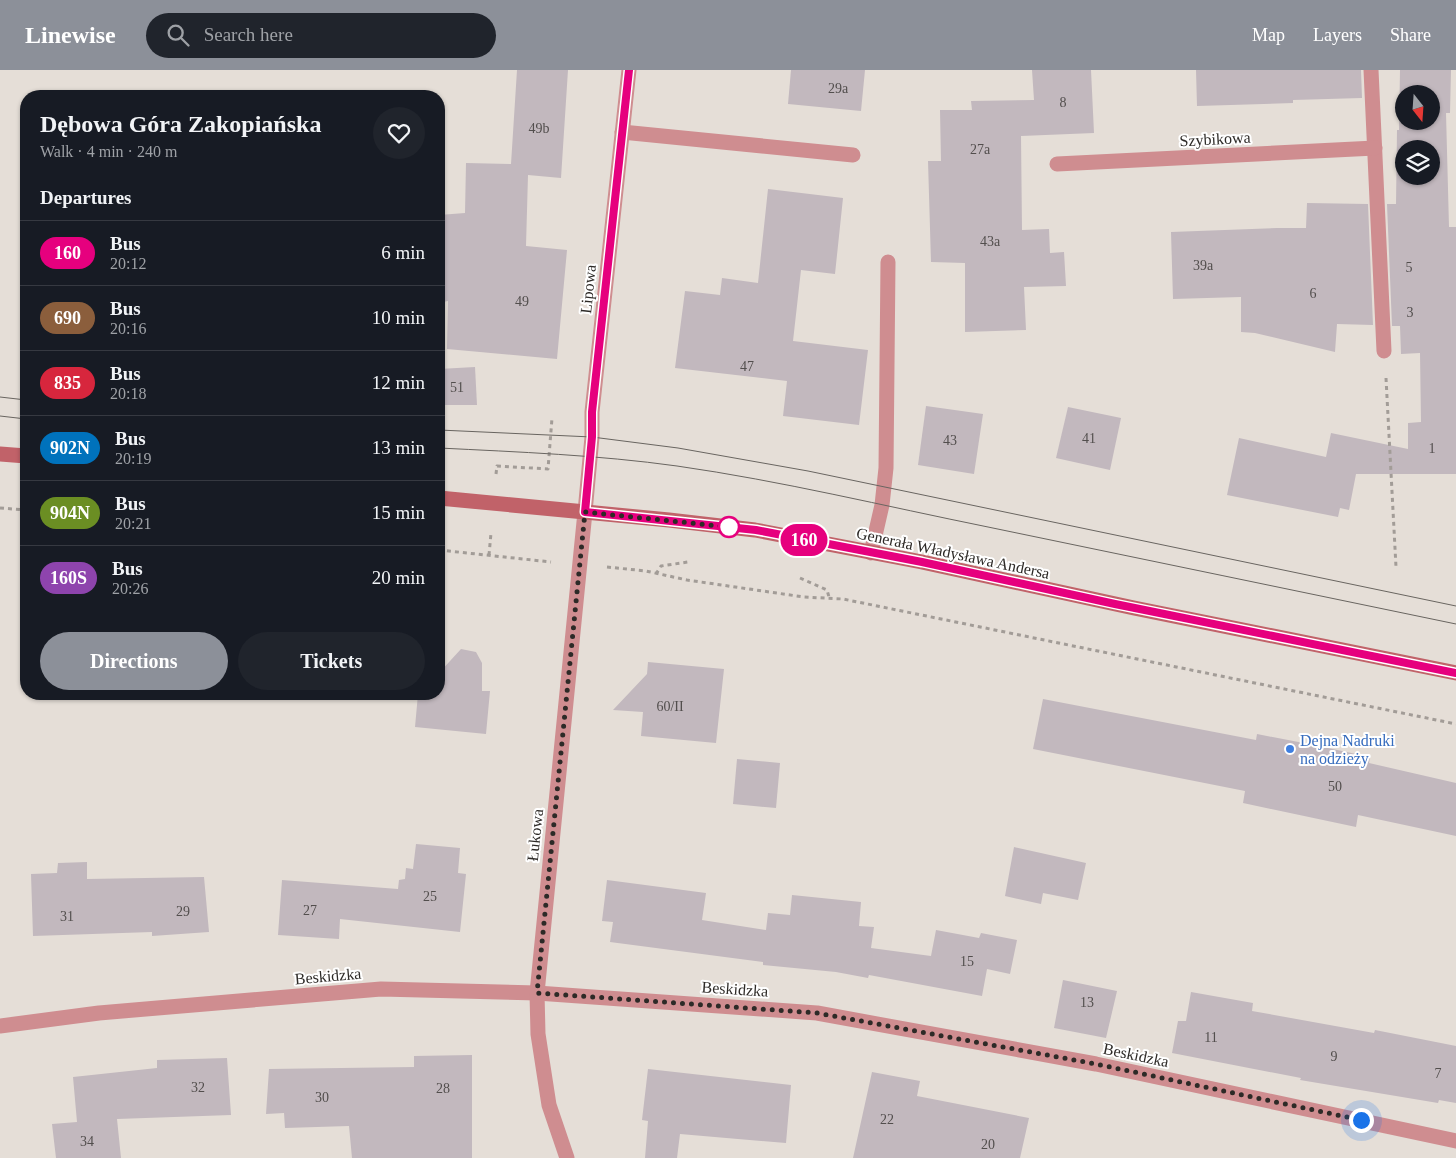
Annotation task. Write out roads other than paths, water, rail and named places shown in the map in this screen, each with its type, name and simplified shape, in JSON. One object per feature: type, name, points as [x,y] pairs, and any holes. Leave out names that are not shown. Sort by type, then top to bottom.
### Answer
[{"type":"main road","points":[[0,454],[20,456]]},
{"type":"main road","name":"Generała Władysława Andersa","points":[[445,499],[756,530],[872,554],[922,562],[1115,604],[1456,673]]},
{"type":"street","name":"Lipowa","points":[[585,512],[592,437],[592,412],[629,70]]},
{"type":"street","points":[[1371,70],[1384,351]]},
{"type":"street","points":[[622,132],[853,155]]},
{"type":"street","name":"Szybikowa","points":[[1057,164],[1375,148]]},
{"type":"street","points":[[872,554],[882,505],[886,468],[888,262]]},
{"type":"street","name":"Łukowa","points":[[567,1158],[549,1105],[538,1034],[537,993],[585,512]]},
{"type":"street","name":"Beskidzka","points":[[0,1026],[99,1013],[381,990],[537,993],[817,1013],[1096,1064],[1456,1140]]},
{"type":"tram line","points":[[0,397],[20,399]]},
{"type":"tram line","points":[[0,416],[20,418]]},
{"type":"tram line","points":[[445,430],[592,437],[678,448],[808,471],[1456,606]]},
{"type":"tram line","points":[[445,448],[647,462],[716,472],[833,494],[1456,624]]},
{"type":"place","name":"Dejna Nadruki na odzieży","points":[[1290,749]]}]
